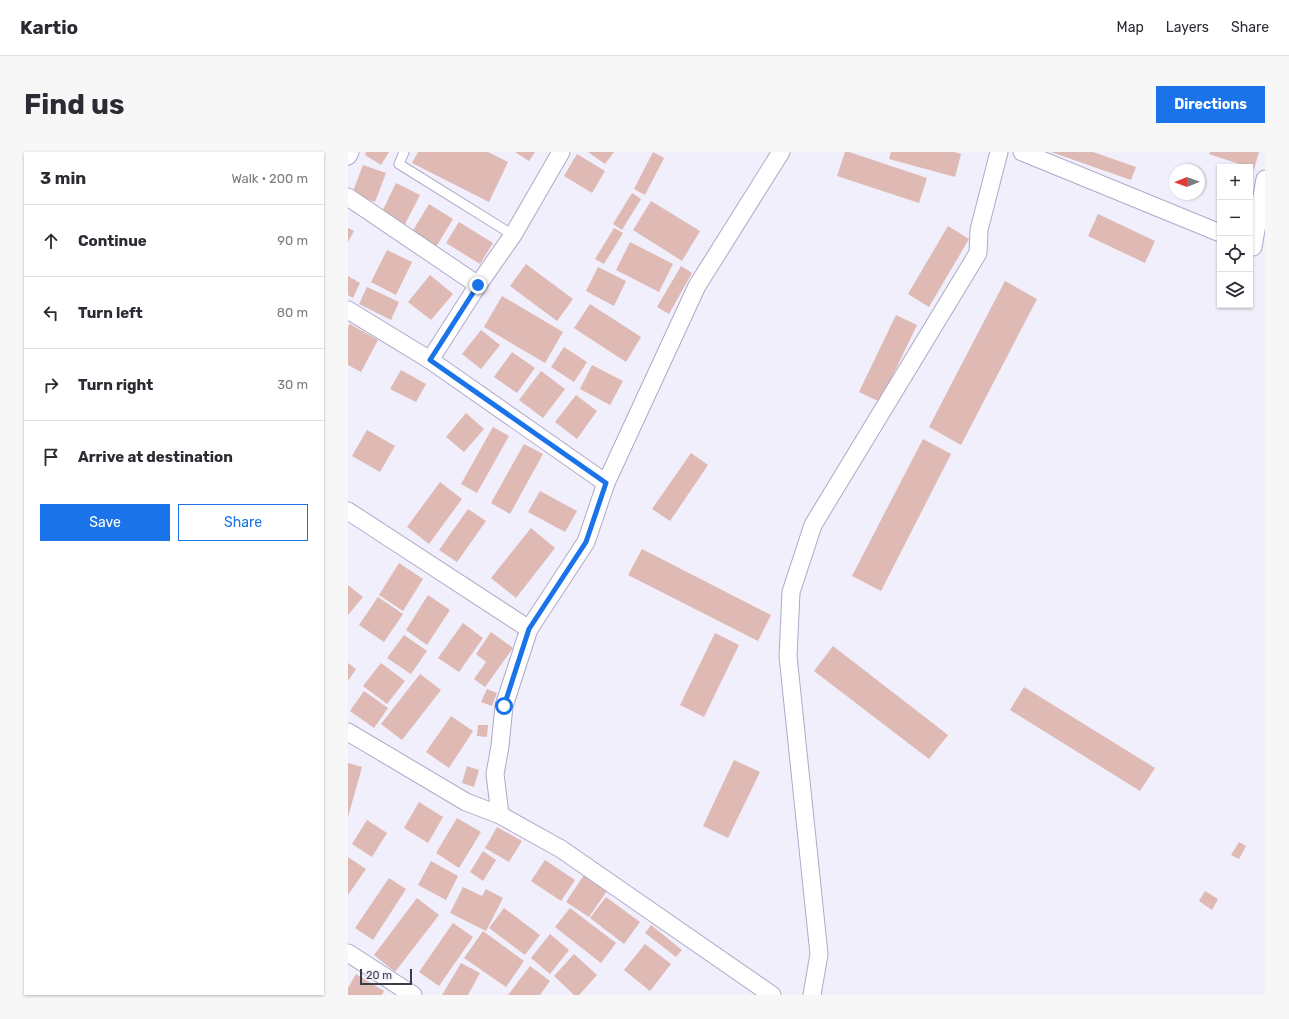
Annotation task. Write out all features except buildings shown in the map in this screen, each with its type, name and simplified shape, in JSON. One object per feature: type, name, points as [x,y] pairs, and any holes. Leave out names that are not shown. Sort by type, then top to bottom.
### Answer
[{"type":"street","points":[[348,156],[350,152]]},
{"type":"street","points":[[430,360],[478,285],[513,235],[561,152]]},
{"type":"street","points":[[500,815],[495,774],[500,746],[504,706],[529,629],[586,542],[606,483],[697,286],[781,152]]},
{"type":"street","points":[[812,995],[820,954],[788,656],[791,592],[813,525],[978,253],[979,230],[999,152]]},
{"type":"street","points":[[1028,153],[1217,232]]},
{"type":"street","points":[[1256,248],[1265,179]]},
{"type":"street","points":[[348,197],[478,285]]},
{"type":"street","points":[[348,310],[430,360],[606,483]]},
{"type":"street","points":[[348,511],[529,629]]},
{"type":"street","points":[[348,732],[466,802],[500,815],[561,849],[772,995]]},
{"type":"street","points":[[348,953],[413,995]]},
{"type":"lane","points":[[404,152],[398,164],[513,235]]},
{"type":"route","points":[[478,285],[430,360],[606,483],[586,542],[529,629],[504,706]]}]
